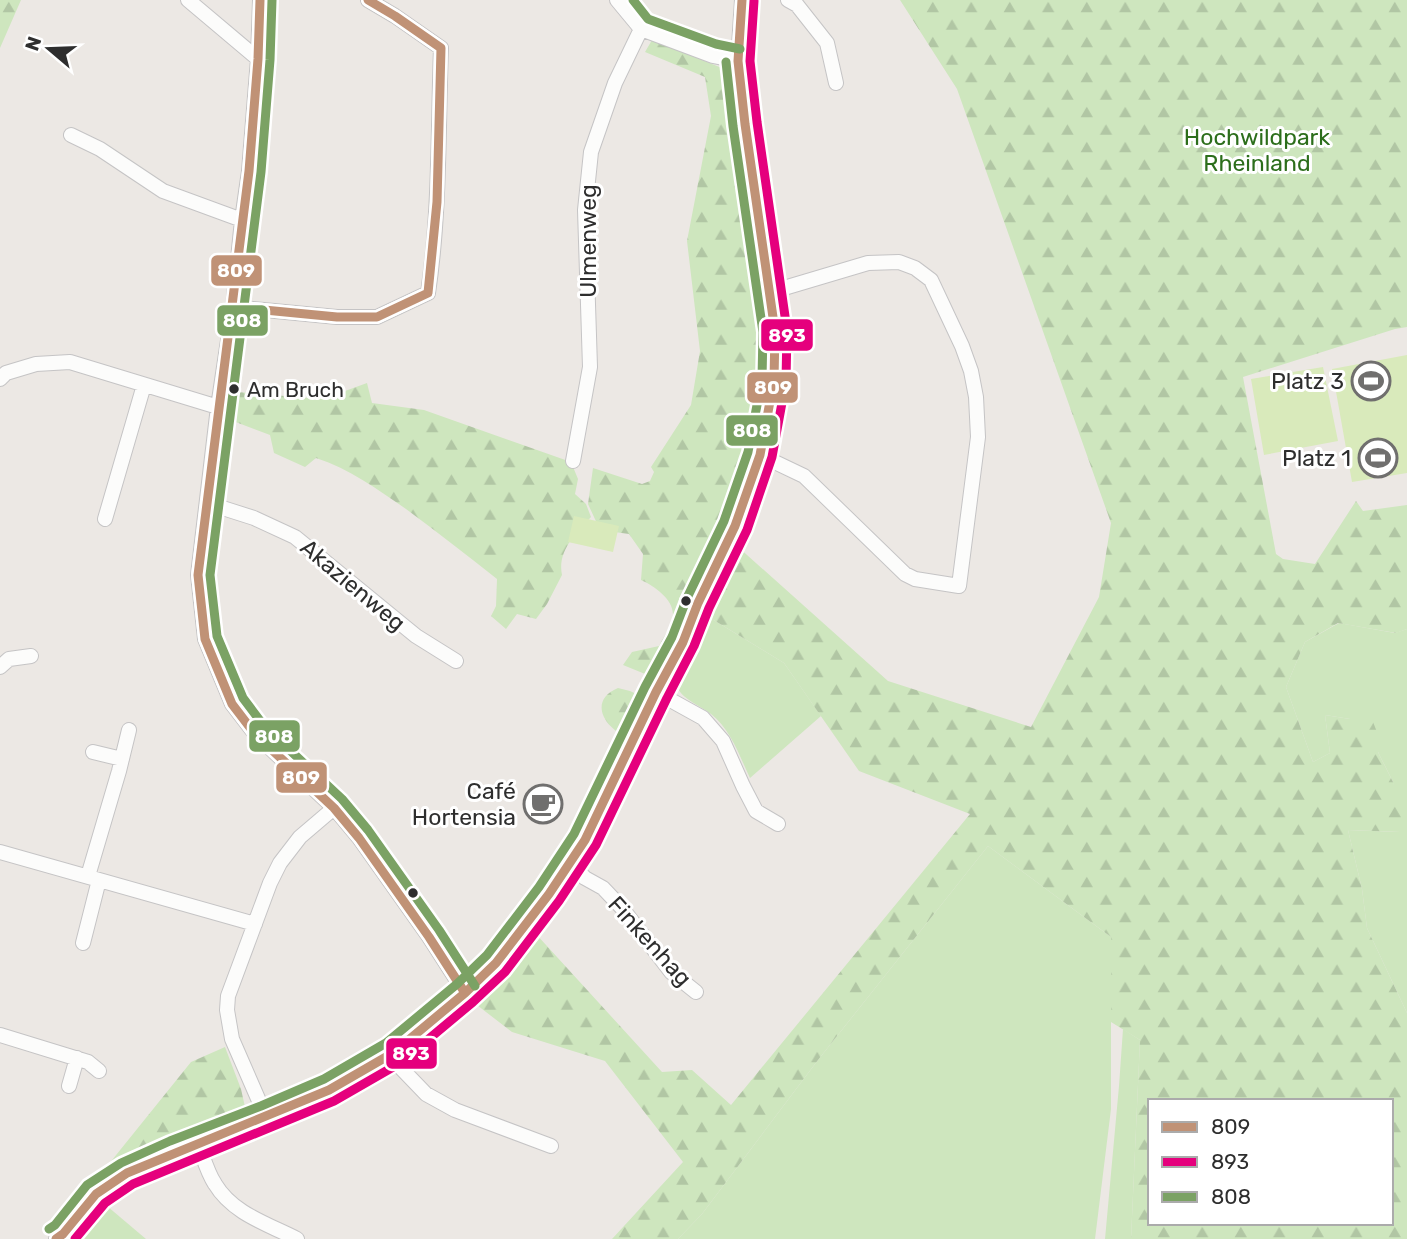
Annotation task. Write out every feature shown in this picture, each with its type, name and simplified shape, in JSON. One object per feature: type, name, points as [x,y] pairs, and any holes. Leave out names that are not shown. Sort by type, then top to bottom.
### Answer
[{"type":"street","points":[[188,0],[258,59]]},
{"type":"street","points":[[260,0],[249,171],[198,575],[205,639],[232,704],[256,734],[334,808],[359,838],[465,993]]},
{"type":"street","points":[[233,307],[337,317],[377,317],[428,293],[437,181],[441,48],[368,0]]},
{"type":"street","points":[[617,0],[641,29],[713,56],[738,61]]},
{"type":"street","points":[[60,1237],[96,1194],[127,1173],[329,1090],[393,1053],[465,993],[496,963],[571,864],[585,840],[683,642],[698,603],[735,526],[760,455],[774,380],[775,331],[738,61],[742,0]]},
{"type":"street","points":[[788,0],[797,5],[827,43],[836,83]]},
{"type":"street","name":"Ulmenweg","points":[[573,461],[590,367],[584,210],[591,152],[615,82],[641,29]]},
{"type":"street","points":[[71,135],[100,149],[163,191],[242,220]]},
{"type":"street","points":[[760,455],[804,476],[905,574],[915,579],[959,586],[978,437],[976,397],[962,346],[932,280],[915,268],[899,262],[868,263],[769,290]]},
{"type":"street","points":[[0,379],[6,373],[36,364],[70,362],[218,407]]},
{"type":"street","points":[[105,519],[144,385]]},
{"type":"street","name":"Akazienweg","points":[[207,503],[254,518],[295,537],[416,636],[456,661]]},
{"type":"street","points":[[0,667],[9,659],[31,656]]},
{"type":"street","points":[[656,692],[703,718],[723,741],[756,811],[778,824]]},
{"type":"street","points":[[83,943],[94,878],[129,730]]},
{"type":"street","points":[[93,752],[122,759]]},
{"type":"street","points":[[266,1117],[232,1039],[227,1010],[228,996],[280,863],[300,837],[334,808]]},
{"type":"street","points":[[0,852],[255,924]]},
{"type":"street","name":"Finkenhag","points":[[571,864],[585,878],[603,888],[622,908],[671,972],[696,992]]},
{"type":"street","points":[[0,1035],[77,1058],[88,1062],[99,1071]]},
{"type":"street","points":[[393,1053],[400,1067],[426,1094],[455,1110],[551,1146]]},
{"type":"street","points":[[69,1086],[77,1058]]},
{"type":"street","points":[[198,1143],[214,1183],[227,1200],[245,1214],[298,1239]]},
{"type":"green space","points":[[0,0],[21,0],[0,48]]},
{"type":"green space","name":"Hochwildpark Rheinland","points":[[900,0],[1407,0],[1407,327],[1243,377],[1276,554],[1283,559],[1315,564],[1356,501],[1363,511],[1407,505],[1407,629],[1396,633],[1338,623],[1305,642],[1286,687],[1313,762],[1330,753],[1325,715],[1350,719],[1369,712],[1381,742],[1378,752],[1393,782],[1406,820],[1400,832],[1348,830],[1362,889],[1367,928],[1407,1013],[1407,1239],[1131,1239],[1140,1040],[1111,1022],[1111,937],[988,846],[818,1060],[702,1214],[678,1239],[612,1239],[683,1162],[605,1061],[512,1032],[473,1002],[536,934],[662,1072],[692,1070],[731,1105],[970,814],[859,771],[784,663],[707,616],[737,546],[888,681],[1031,727],[1099,597],[1111,523],[957,89]]},
{"type":"green space","points":[[652,40],[727,70],[732,128],[765,333],[765,379],[751,444],[726,518],[650,676],[623,665],[632,652],[659,646],[672,621],[672,608],[659,591],[641,580],[643,554],[629,534],[600,530],[588,504],[593,468],[642,484],[650,481],[654,472],[651,467],[691,405],[700,351],[687,241],[711,116],[705,77],[645,52]]},
{"type":"green space","points":[[1407,355],[1407,473],[1352,482],[1332,369]]},
{"type":"green space","points":[[1323,367],[1338,441],[1264,455],[1251,379]]},
{"type":"green space","points":[[367,383],[372,403],[424,410],[571,462],[578,479],[575,494],[586,504],[591,517],[565,550],[562,575],[536,619],[517,614],[506,629],[491,616],[496,606],[497,579],[441,535],[352,474],[316,458],[305,467],[274,453],[270,435],[233,421],[237,392],[323,399]]},
{"type":"green space","points":[[574,516],[619,526],[613,552],[568,542]]},
{"type":"green space","points":[[707,616],[784,663],[821,716],[750,778],[734,743],[718,720],[683,695],[676,684],[678,671],[695,646]]},
{"type":"green space","points":[[1339,623],[1395,633],[1407,629],[1407,1013],[1367,928],[1362,889],[1348,830],[1399,832],[1393,782],[1378,752],[1350,719],[1325,715],[1330,753],[1313,762],[1286,687],[1305,642]]},
{"type":"green space","points":[[618,688],[643,697],[625,736],[605,720],[602,713],[604,699]]},
{"type":"green space","points":[[988,846],[1111,937],[1111,1109],[1095,1239],[678,1239],[702,1214],[818,1060]]},
{"type":"green space","points":[[1123,1029],[1140,1040],[1131,1239],[1105,1239],[1119,1086]]},
{"type":"green space","points":[[225,1047],[241,1089],[245,1107],[242,1113],[168,1142],[129,1160],[101,1178],[100,1175],[191,1062]]},
{"type":"green space","points":[[107,1206],[146,1239],[81,1239]]},
{"type":"transit line","name":"809","points":[[260,0],[249,171],[198,575],[205,639],[232,704],[255,734],[334,808],[359,838],[465,993]]},
{"type":"transit line","name":"808","points":[[272,0],[261,172],[210,575],[217,636],[243,698],[264,726],[342,799],[368,830],[475,986]]},
{"type":"transit line","name":"809","points":[[233,307],[337,317],[377,317],[428,293],[437,202],[441,48],[368,0]]},
{"type":"transit line","name":"808","points":[[633,0],[648,19],[716,44],[740,49]]},
{"type":"transit line","name":"809","points":[[56,1239],[96,1194],[127,1173],[329,1090],[393,1053],[465,993],[496,963],[549,894],[585,840],[683,642],[698,603],[735,526],[760,455],[774,380],[775,331],[738,61],[742,0]]},
{"type":"transit line","name":"893","points":[[75,1239],[105,1203],[133,1184],[334,1101],[400,1063],[505,972],[559,901],[596,845],[694,646],[709,608],[747,530],[772,457],[786,381],[787,330],[750,61],[754,1]]},
{"type":"transit line","name":"808","points":[[49,1229],[87,1185],[121,1163],[324,1079],[386,1043],[457,984],[487,955],[539,887],[574,834],[672,637],[687,598],[724,521],[748,452],[762,379],[763,332],[726,62]]},
{"type":"place","name":"Platz 3","points":[[1371,381]]},
{"type":"place","name":"Am Bruch","points":[[234,389]]},
{"type":"place","name":"Platz 1","points":[[1378,458]]},
{"type":"place","name":"Café Hortensia","points":[[543,804]]}]
